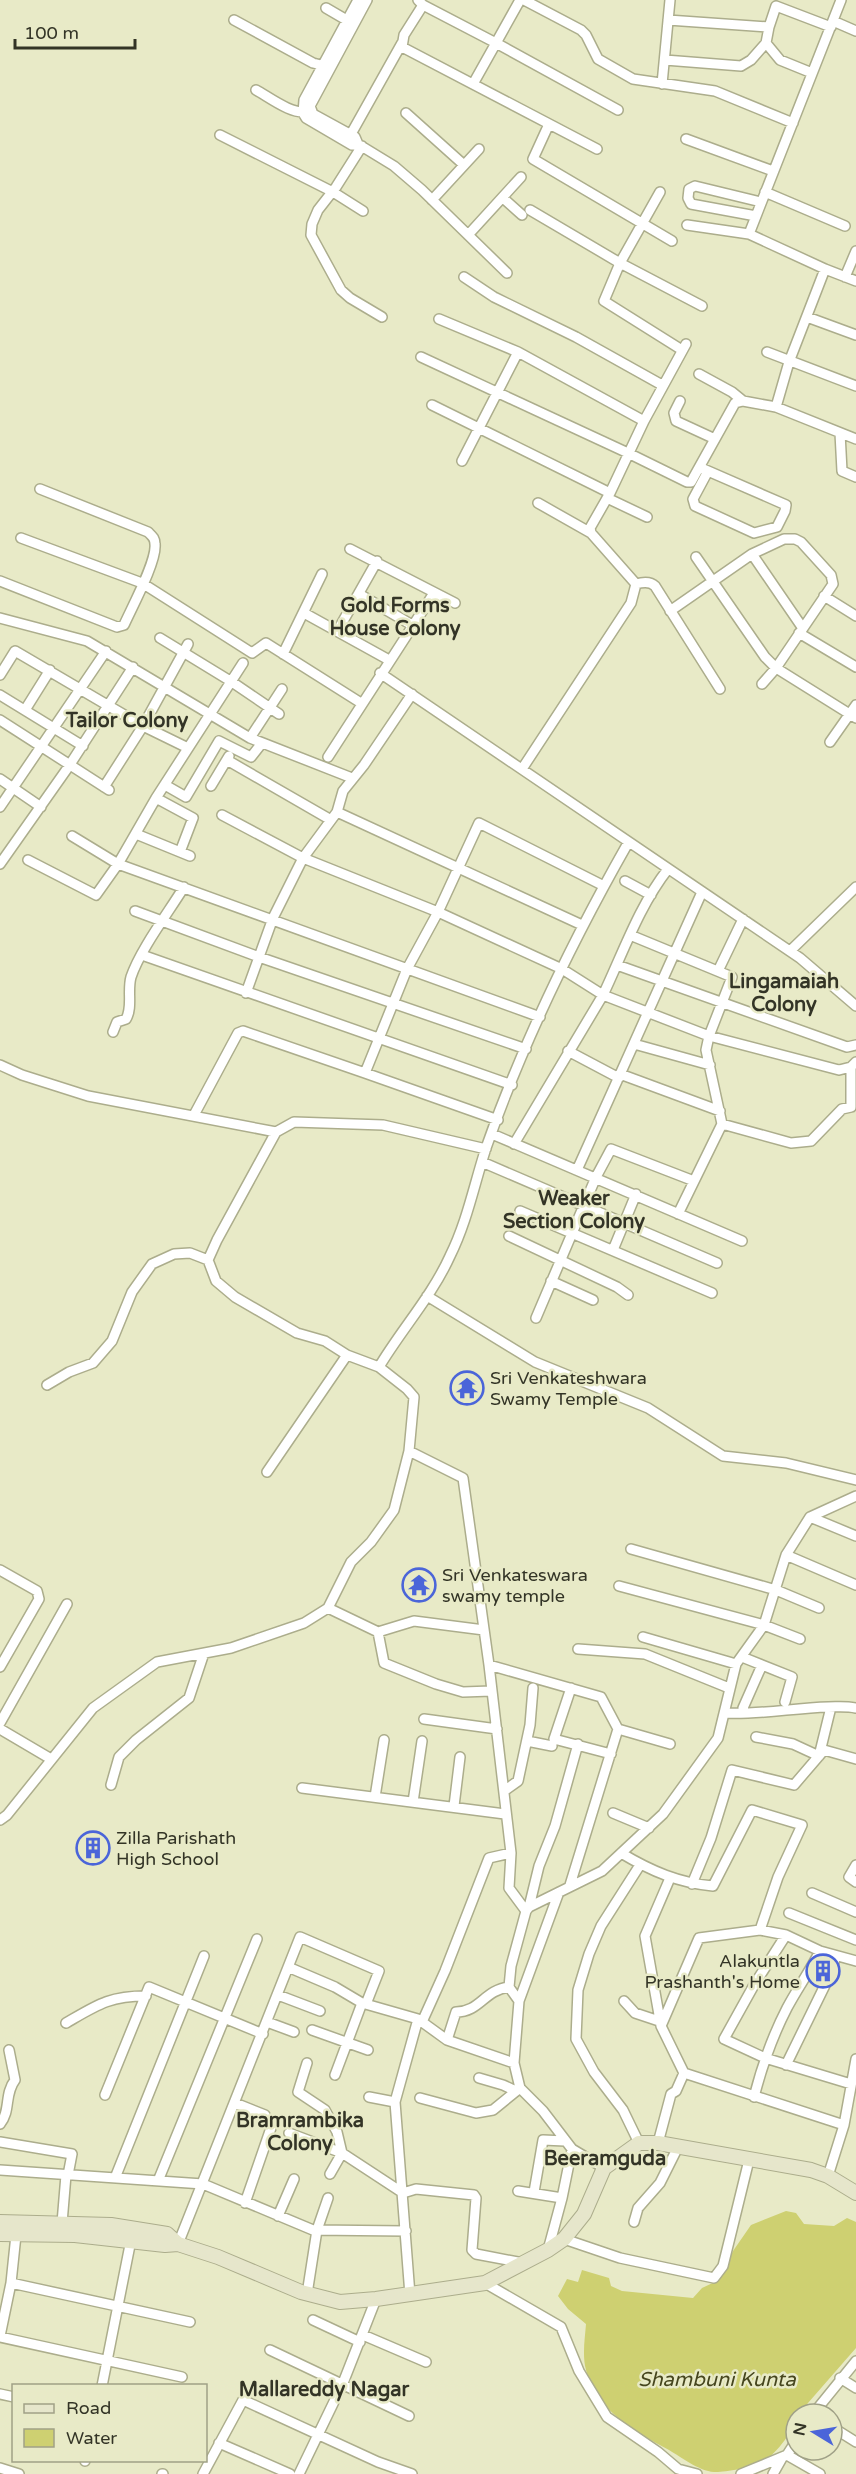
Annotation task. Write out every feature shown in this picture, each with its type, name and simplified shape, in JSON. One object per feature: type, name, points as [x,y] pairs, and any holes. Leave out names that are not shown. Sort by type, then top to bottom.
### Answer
[{"type":"main road","points":[[0,2222],[111,2225],[167,2234],[178,2244],[218,2257],[307,2294],[340,2302],[376,2300],[485,2283],[548,2250],[564,2239],[584,2214],[604,2168],[639,2143],[678,2146],[811,2170],[828,2176],[856,2193]]},
{"type":"main road","points":[[0,2234],[75,2235],[131,2240],[165,2246],[178,2244]]},
{"type":"street","points":[[358,0],[350,22],[326,66],[307,111],[308,120],[352,145],[360,145],[394,166],[507,273]]},
{"type":"street","points":[[350,22],[367,0]]},
{"type":"street","points":[[473,84],[522,0],[581,30],[598,59],[633,79],[715,91],[793,123]]},
{"type":"street","points":[[663,84],[670,0]]},
{"type":"street","points":[[748,234],[842,0]]},
{"type":"street","points":[[351,134],[402,43],[404,34],[421,2],[618,110]]},
{"type":"street","points":[[665,60],[741,66],[751,60],[766,43],[775,3],[856,31]]},
{"type":"street","points":[[326,8],[350,22]]},
{"type":"street","points":[[234,20],[326,66]]},
{"type":"street","points":[[668,20],[769,27]]},
{"type":"street","points":[[402,43],[402,46],[414,54],[597,148]]},
{"type":"street","points":[[766,43],[780,60],[812,73]]},
{"type":"street","points":[[256,90],[285,106],[307,111],[351,134],[356,137],[360,145]]},
{"type":"street","points":[[406,113],[464,165]]},
{"type":"street","points":[[549,124],[533,159],[672,241]]},
{"type":"street","points":[[220,135],[333,192],[363,211]]},
{"type":"street","points":[[686,139],[773,171]]},
{"type":"street","points":[[360,145],[333,192],[318,210],[312,224],[311,236],[341,290],[350,298],[382,316]]},
{"type":"street","points":[[432,200],[479,149]]},
{"type":"street","points":[[468,235],[522,177]]},
{"type":"street","points":[[756,216],[691,204],[688,198],[689,189],[695,186],[761,202]]},
{"type":"street","points":[[591,533],[591,523],[609,495],[662,385],[684,347],[604,301],[620,263],[660,192]]},
{"type":"street","points":[[765,192],[845,226]]},
{"type":"street","points":[[503,198],[526,213],[702,306]]},
{"type":"street","points":[[687,225],[748,234],[856,281]]},
{"type":"street","points":[[845,277],[856,251]]},
{"type":"street","points":[[776,407],[789,362],[825,268]]},
{"type":"street","points":[[464,277],[494,297],[576,337],[662,385]]},
{"type":"street","points":[[807,317],[856,335]]},
{"type":"street","points":[[439,319],[518,352],[644,421]]},
{"type":"street","points":[[462,461],[518,352]]},
{"type":"street","points":[[767,352],[856,386]]},
{"type":"street","points":[[421,357],[628,453],[687,483],[704,469]]},
{"type":"street","points":[[699,374],[732,392],[743,401]]},
{"type":"street","points":[[680,401],[674,413],[676,421],[715,439]]},
{"type":"street","points":[[704,469],[786,506],[777,526],[754,533],[695,506],[693,499],[704,469],[715,439],[731,406],[743,401],[776,407],[856,439]]},
{"type":"street","points":[[432,405],[648,517]]},
{"type":"street","points":[[840,433],[842,471],[856,477]]},
{"type":"street","points":[[0,581],[117,627],[124,625],[156,546],[154,538],[148,532],[40,489]]},
{"type":"street","points":[[538,503],[591,533],[636,584]]},
{"type":"street","points":[[21,538],[142,583],[252,653],[266,643],[361,703]]},
{"type":"street","points":[[670,610],[715,582],[752,554],[784,539],[795,539],[801,542],[833,580],[833,584],[776,668],[762,684]]},
{"type":"street","points":[[350,549],[455,603]]},
{"type":"street","points":[[752,554],[800,630],[856,667]]},
{"type":"street","points":[[696,557],[765,657],[776,668],[853,716]]},
{"type":"street","points":[[338,630],[376,561]]},
{"type":"street","points":[[283,654],[322,574]]},
{"type":"street","points":[[636,584],[652,583],[720,689]]},
{"type":"street","points":[[522,769],[631,603],[636,584]]},
{"type":"street","points":[[328,756],[434,593]]},
{"type":"street","points":[[359,594],[412,625]]},
{"type":"street","points":[[824,596],[856,616]]},
{"type":"street","points":[[304,613],[389,660]]},
{"type":"street","points":[[0,618],[87,642],[106,651],[250,738],[352,778]]},
{"type":"street","points":[[160,638],[279,714]]},
{"type":"street","points":[[0,720],[106,789],[166,687],[188,644]]},
{"type":"street","points":[[0,675],[15,651],[143,726],[188,748]]},
{"type":"street","points":[[0,807],[106,651]]},
{"type":"street","points":[[28,860],[96,895],[118,864],[156,798],[243,663]]},
{"type":"street","points":[[0,864],[69,766],[133,667]]},
{"type":"street","points":[[25,710],[50,670]]},
{"type":"street","points":[[380,673],[790,951],[856,1006]]},
{"type":"street","points":[[250,738],[282,689]]},
{"type":"street","points":[[246,993],[273,918],[303,858],[334,816],[340,796],[412,694]]},
{"type":"street","points":[[0,695],[82,746]]},
{"type":"street","points":[[830,742],[853,716],[856,705]]},
{"type":"street","points":[[165,785],[186,797],[219,741],[248,757],[254,757],[262,742]]},
{"type":"street","points":[[211,786],[234,749]]},
{"type":"street","points":[[227,760],[334,816],[582,924]]},
{"type":"street","points":[[0,779],[40,807]]},
{"type":"street","points":[[136,834],[185,854],[193,818],[156,798]]},
{"type":"street","points":[[222,815],[303,858],[438,912],[562,969],[603,995],[709,1036],[839,1070],[854,1065],[851,1107],[842,1109],[811,1141],[791,1143],[722,1124]]},
{"type":"street","points":[[365,1073],[407,969],[438,912],[479,823],[604,886]]},
{"type":"street","points":[[72,836],[118,864],[273,918],[540,1017]]},
{"type":"street","points":[[379,1367],[449,1259],[462,1228],[486,1149],[526,1049],[582,924],[628,843]]},
{"type":"street","points":[[514,1144],[603,995],[630,934],[668,869]]},
{"type":"street","points":[[625,881],[651,895]]},
{"type":"street","points":[[113,1032],[117,1022],[126,1019],[129,1014],[131,979],[142,955],[184,887]]},
{"type":"street","points":[[790,951],[856,887]]},
{"type":"street","points":[[577,1170],[702,892]]},
{"type":"street","points":[[135,911],[392,1004],[526,1049]]},
{"type":"street","points":[[718,971],[743,920]]},
{"type":"street","points":[[630,934],[732,976],[709,1036],[706,1050],[722,1124],[678,1214]]},
{"type":"street","points":[[142,955],[512,1085]]},
{"type":"street","points":[[617,965],[721,1004],[847,1047],[856,1045]]},
{"type":"street","points":[[194,1115],[238,1033],[243,1031],[498,1120]]},
{"type":"street","points":[[634,1044],[710,1065]]},
{"type":"street","points":[[568,1051],[619,1076],[720,1111]]},
{"type":"street","points":[[0,1065],[22,1075],[88,1096],[276,1131]]},
{"type":"street","points":[[0,1820],[7,1815],[93,1708],[157,1662],[231,1648],[304,1623],[328,1608],[351,1562],[371,1542],[394,1509],[409,1451],[414,1397],[379,1367],[347,1355],[325,1341],[297,1333],[235,1297],[216,1281],[208,1260],[276,1131],[294,1122],[382,1125],[486,1149]]},
{"type":"street","points":[[492,1134],[742,1241]]},
{"type":"street","points":[[536,1318],[596,1177],[611,1149],[694,1181]]},
{"type":"street","points":[[482,1162],[717,1263]]},
{"type":"street","points":[[613,1250],[636,1194]]},
{"type":"street","points":[[520,1211],[712,1293]]},
{"type":"street","points":[[510,1236],[628,1295]]},
{"type":"street","points":[[47,1386],[69,1372],[93,1363],[112,1341],[132,1292],[152,1264],[174,1254],[190,1253],[208,1260]]},
{"type":"street","points":[[551,1281],[593,1300]]},
{"type":"street","points":[[427,1296],[535,1362],[648,1408],[723,1456],[786,1463],[856,1480]]},
{"type":"street","points":[[267,1472],[347,1355]]},
{"type":"street","points":[[409,1451],[463,1478],[489,1665],[511,1853],[509,1888],[528,1909]]},
{"type":"street","points":[[528,1909],[602,1871],[663,1814],[718,1738],[729,1688],[739,1661],[764,1625],[786,1555],[810,1516],[856,1496]]},
{"type":"street","points":[[810,1516],[856,1536]]},
{"type":"street","points":[[631,1549],[776,1590],[819,1608]]},
{"type":"street","points":[[786,1555],[856,1585]]},
{"type":"street","points":[[0,1570],[39,1594],[39,1599],[4,1651],[0,1667]]},
{"type":"street","points":[[619,1586],[764,1625],[800,1639]]},
{"type":"street","points":[[0,1722],[67,1604]]},
{"type":"street","points":[[328,1608],[378,1632],[414,1622],[484,1630]]},
{"type":"street","points":[[378,1632],[384,1663],[463,1692],[491,1691]]},
{"type":"street","points":[[643,1637],[762,1665],[792,1677],[784,1702]]},
{"type":"street","points":[[578,1649],[645,1654],[729,1688]]},
{"type":"street","points":[[111,1785],[119,1757],[136,1740],[189,1698],[204,1653]]},
{"type":"street","points":[[489,1665],[601,1697],[618,1729],[570,1886]]},
{"type":"street","points":[[743,1708],[762,1665]]},
{"type":"street","points":[[504,1791],[518,1780],[527,1741],[533,1688]]},
{"type":"street","points":[[571,1688],[554,1739],[611,1754]]},
{"type":"street","points":[[724,1713],[749,1714],[796,1707],[846,1706],[856,1708]]},
{"type":"street","points":[[819,1756],[831,1707]]},
{"type":"street","points":[[424,1719],[497,1729]]},
{"type":"street","points":[[0,1729],[51,1759]]},
{"type":"street","points":[[618,1729],[670,1744]]},
{"type":"street","points":[[756,1737],[793,1744],[819,1756]]},
{"type":"street","points":[[375,1797],[384,1740]]},
{"type":"street","points":[[412,1802],[422,1741]]},
{"type":"street","points":[[527,1741],[552,1746]]},
{"type":"street","points":[[519,2001],[509,1987],[511,1966],[539,1866],[555,1826],[578,1744]]},
{"type":"street","points":[[692,1884],[711,1838],[732,1770],[794,1785],[824,1750],[856,1759]]},
{"type":"street","points":[[454,1806],[460,1757]]},
{"type":"street","points":[[302,1788],[505,1814]]},
{"type":"street","points":[[621,1853],[640,1865],[670,1878],[692,1884],[713,1886],[752,1810],[802,1825],[778,1876],[760,1930]]},
{"type":"street","points":[[613,1813],[649,1828]]},
{"type":"street","points":[[410,2295],[395,2102],[420,2020],[445,1971],[489,1858],[511,1853]]},
{"type":"street","points":[[639,2143],[623,2110],[594,2072],[576,2039],[578,1990],[589,1954],[601,1926],[640,1865]]},
{"type":"street","points":[[856,1865],[849,1877],[856,1882]]},
{"type":"street","points":[[670,1878],[645,1936],[660,2023],[684,2073],[844,2125]]},
{"type":"street","points":[[518,2089],[514,2063],[519,2001],[559,1892]]},
{"type":"street","points":[[812,1893],[856,1912]]},
{"type":"street","points":[[789,1913],[856,1940]]},
{"type":"street","points":[[660,2023],[699,1938],[760,1930],[786,1935],[820,1951],[856,1961]]},
{"type":"street","points":[[786,1935],[754,1984],[724,2039],[765,2058],[851,2084]]},
{"type":"street","points":[[178,2244],[300,1937],[379,1971],[347,2042],[335,2075]]},
{"type":"street","points":[[158,2181],[257,1939]]},
{"type":"street","points":[[754,2097],[765,2058],[787,2007],[808,1975],[820,1951]]},
{"type":"street","points":[[115,2178],[204,1956]]},
{"type":"street","points":[[786,2065],[828,1979],[836,1956]]},
{"type":"street","points":[[288,1966],[335,1987],[364,2004],[420,2020],[447,2040],[514,2063]]},
{"type":"street","points":[[105,2095],[149,1987],[263,2034]]},
{"type":"street","points":[[447,2040],[456,2012],[466,2012],[496,1989],[509,1987]]},
{"type":"street","points":[[278,1995],[320,2011]]},
{"type":"street","points":[[66,2023],[101,2003],[122,1996],[146,1996]]},
{"type":"street","points":[[624,2001],[635,2013],[660,2023]]},
{"type":"street","points":[[267,2022],[294,2032]]},
{"type":"street","points":[[312,2030],[368,2049]]},
{"type":"street","points":[[0,2124],[6,2117],[10,2087],[15,2080],[9,2050]]},
{"type":"street","points":[[828,2176],[844,2125],[856,2059]]},
{"type":"street","points":[[307,2063],[297,2092],[326,2110],[337,2132],[342,2153],[330,2174]]},
{"type":"street","points":[[658,2143],[671,2094],[676,2091],[684,2073]]},
{"type":"street","points":[[479,2078],[518,2089],[543,2111],[568,2145],[604,2168]]},
{"type":"street","points":[[420,2098],[476,2113],[493,2110],[518,2089]]},
{"type":"street","points":[[369,2097],[395,2102]]},
{"type":"street","points":[[235,2103],[265,2115]]},
{"type":"street","points":[[245,2203],[272,2125]]},
{"type":"street","points":[[289,2133],[342,2153],[403,2193]]},
{"type":"street","points":[[534,2192],[543,2140],[568,2145]]},
{"type":"street","points":[[0,2142],[72,2154],[67,2175],[62,2223]]},
{"type":"street","points":[[548,2250],[562,2198],[568,2145]]},
{"type":"street","points":[[634,2222],[638,2208],[660,2184],[678,2146]]},
{"type":"street","points":[[564,2239],[620,2258],[714,2278],[723,2266],[749,2160]]},
{"type":"street","points":[[0,2170],[203,2184],[245,2203],[317,2230],[406,2231]]},
{"type":"street","points":[[278,2216],[294,2179]]},
{"type":"street","points":[[403,2193],[416,2189],[474,2195],[476,2198],[472,2250],[476,2253],[523,2263]]},
{"type":"street","points":[[518,2191],[562,2198]]},
{"type":"street","points":[[307,2294],[317,2230],[328,2199]]},
{"type":"street","points":[[16,2235],[11,2283],[0,2336],[182,2377]]},
{"type":"street","points":[[102,2384],[120,2307],[131,2240]]},
{"type":"street","points":[[11,2283],[190,2322]]},
{"type":"street","points":[[485,2283],[561,2327],[579,2371],[607,2416],[678,2469],[697,2474]]},
{"type":"street","points":[[299,2474],[343,2383],[376,2300]]},
{"type":"street","points":[[313,2320],[426,2362]]},
{"type":"street","points":[[270,2350],[409,2416]]},
{"type":"street","points":[[822,2402],[856,2361]]},
{"type":"street","points":[[840,2378],[856,2388]]},
{"type":"street","points":[[203,2474],[243,2400],[378,2462],[412,2474]]},
{"type":"street","points":[[219,2443],[290,2474]]},
{"type":"street","points":[[741,2474],[784,2456]]},
{"type":"street","points":[[773,2474],[784,2456]]},
{"type":"street","points":[[796,2462],[820,2474]]},
{"type":"street","points":[[0,2469],[19,2474]]},
{"type":"water","name":"Shambuni Kunta","points":[[786,2211],[796,2213],[804,2224],[834,2226],[847,2218],[856,2222],[856,2348],[809,2402],[784,2402],[784,2441],[771,2455],[759,2464],[750,2467],[714,2472],[690,2463],[643,2436],[618,2418],[598,2397],[585,2364],[586,2324],[568,2309],[558,2296],[567,2279],[578,2282],[582,2270],[609,2278],[611,2286],[622,2291],[693,2298],[702,2288],[719,2280],[733,2251],[751,2225]]},
{"type":"place","name":"Sri Venkateshwara Swamy Temple","points":[[467,1388]]},
{"type":"place","name":"Sri Venkateswara swamy temple","points":[[419,1585]]},
{"type":"place","name":"Zilla Parishath High School","points":[[93,1848]]},
{"type":"place","name":"Alakuntla Prashanth's Home","points":[[823,1971]]},
{"type":"district","name":"Gold Forms House Colony","points":[[395,618]]},
{"type":"district","name":"Tailor Colony","points":[[127,721]]},
{"type":"district","name":"Lingamaiah Colony","points":[[784,994]]},
{"type":"district","name":"Weaker Section Colony","points":[[574,1210]]},
{"type":"district","name":"Bramrambika Colony","points":[[300,2132]]},
{"type":"district","name":"Beeramguda","points":[[605,2159]]},
{"type":"district","name":"Mallareddy Nagar","points":[[324,2390]]}]
